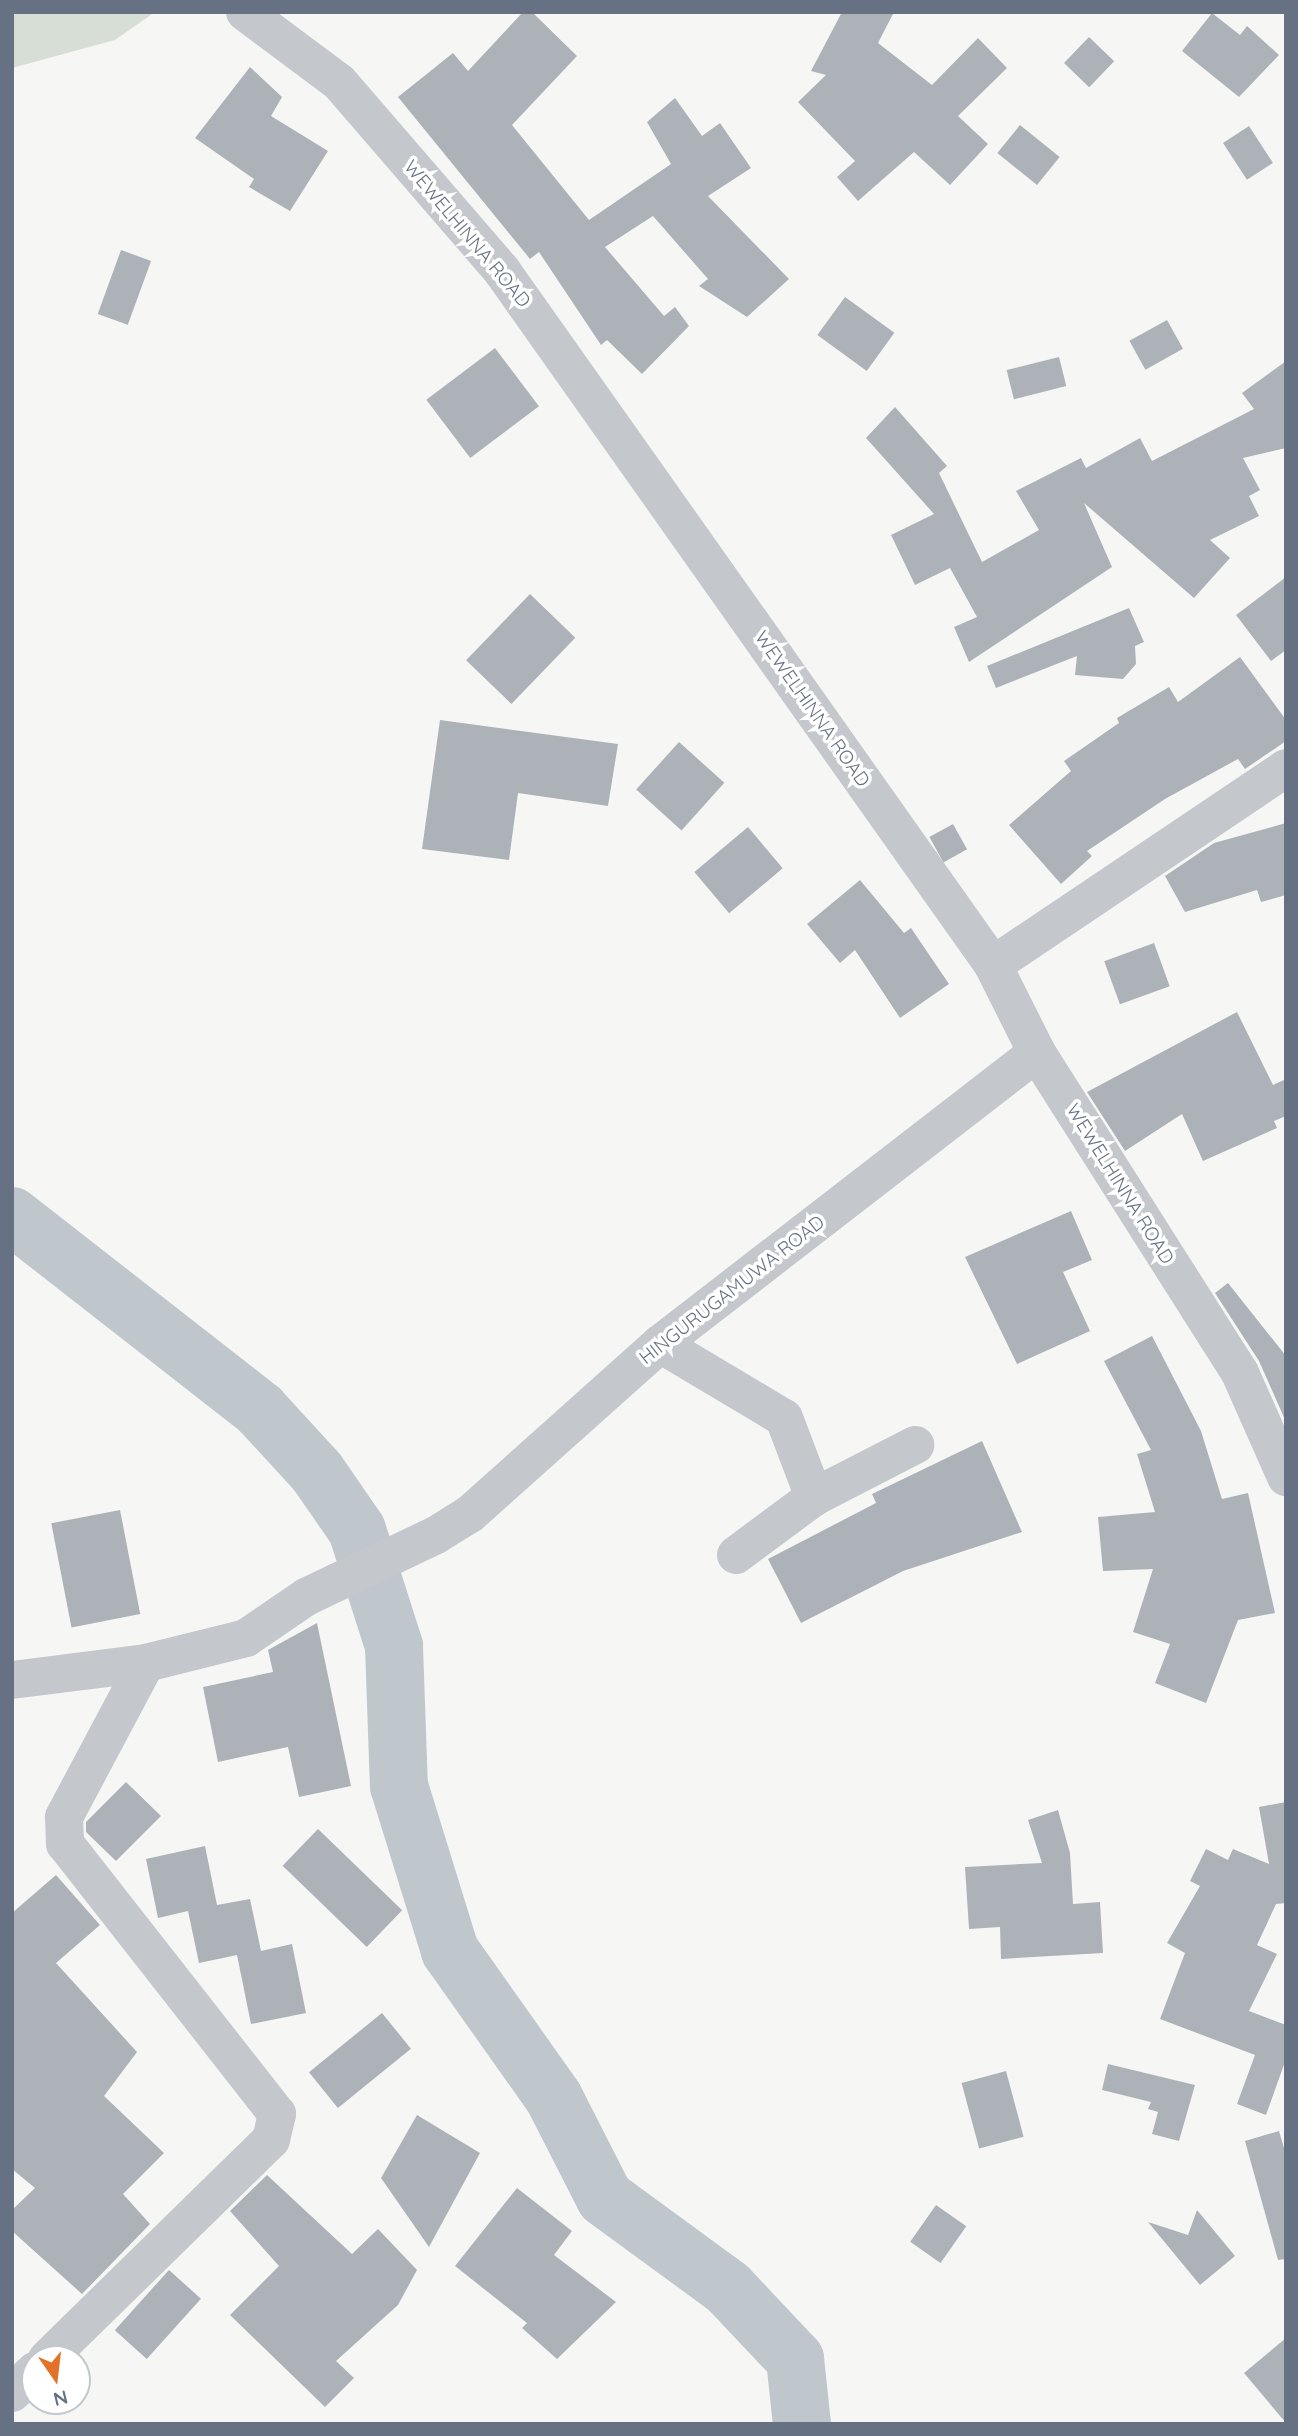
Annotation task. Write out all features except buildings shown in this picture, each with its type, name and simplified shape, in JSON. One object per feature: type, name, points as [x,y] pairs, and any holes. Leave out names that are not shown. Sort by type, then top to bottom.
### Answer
[{"type":"street","name":"WEWELHINNA ROAD","points":[[244,12],[339,82],[502,271],[993,965],[1037,1054],[1240,1373],[1286,1477]]},
{"type":"street","points":[[993,965],[1286,768]]},
{"type":"street","name":"HINGURUGAMUWA ROAD","points":[[146,1663],[246,1639],[306,1597],[436,1535],[470,1514],[660,1344],[1037,1054]]},
{"type":"street","points":[[660,1344],[784,1418],[814,1497]]},
{"type":"street","points":[[736,1555],[814,1497],[915,1445]]},
{"type":"street","points":[[12,1680],[146,1663]]},
{"type":"street","points":[[61,2345],[271,2140],[277,2114],[65,1844],[64,1817],[146,1663]]},
{"type":"shaded area","points":[[12,12],[155,12],[115,40],[12,68]]},
{"type":"waterway","points":[[12,1216],[260,1410],[317,1472],[357,1530],[394,1646],[399,1786],[450,1951],[554,2098],[605,2198],[728,2288],[795,2359],[802,2424]]}]
